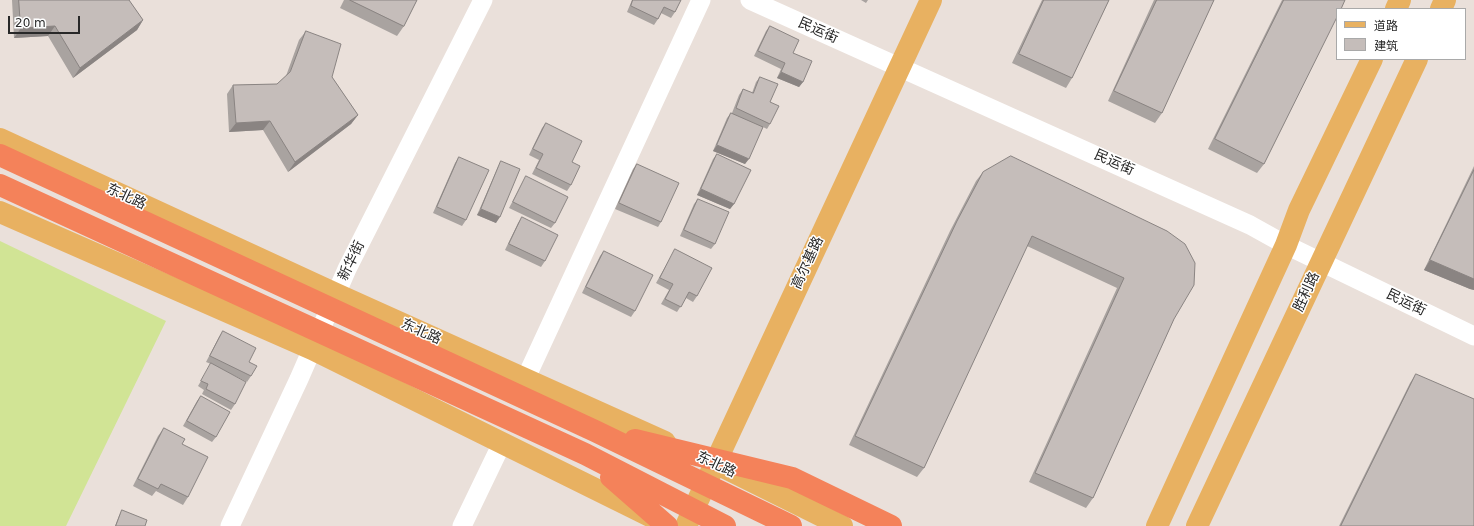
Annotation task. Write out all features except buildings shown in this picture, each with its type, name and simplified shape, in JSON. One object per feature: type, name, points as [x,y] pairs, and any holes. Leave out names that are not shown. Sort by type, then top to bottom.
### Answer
[{"type":"highway","name":"东北路","points":[[0,155],[333,301],[791,526]]},
{"type":"highway","points":[[0,185],[585,454],[725,526]]},
{"type":"highway","points":[[595,431],[792,478],[891,526]]},
{"type":"highway","points":[[585,454],[669,526]]},
{"type":"main road","name":"高尔基路","points":[[686,526],[931,0]]},
{"type":"main road","points":[[1157,526],[1286,245],[1299,210],[1372,60]]},
{"type":"main road","name":"胜利路","points":[[1198,526],[1417,60]]},
{"type":"main road","name":"东北路","points":[[0,138],[333,301],[525,380],[715,464],[842,526]]},
{"type":"main road","points":[[0,212],[312,349],[669,526]]},
{"type":"street","name":"新华街","points":[[230,526],[347,270],[483,0]]},
{"type":"street","points":[[525,380],[701,0]]},
{"type":"street","name":"民运街","points":[[750,0],[1250,225],[1286,245],[1474,336]]},
{"type":"street","points":[[462,526],[502,443]]},
{"type":"green space","points":[[0,241],[166,321],[66,526],[0,526]]}]
